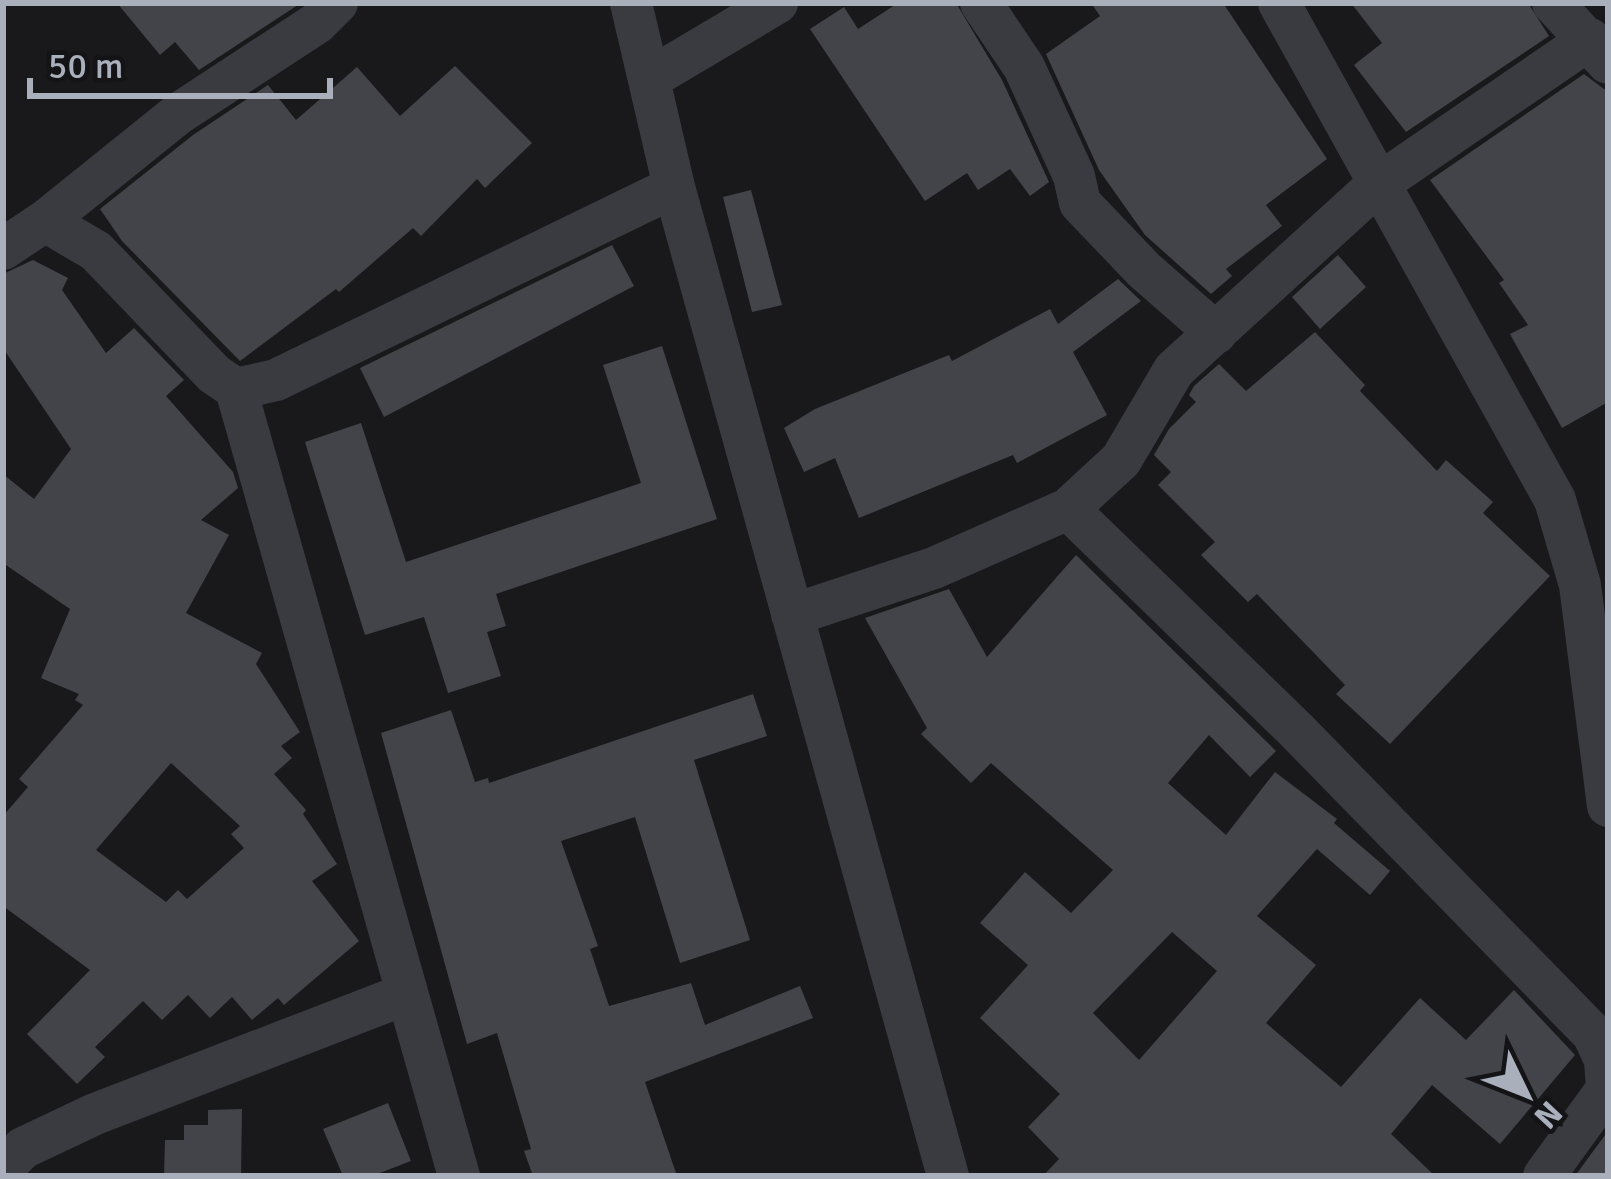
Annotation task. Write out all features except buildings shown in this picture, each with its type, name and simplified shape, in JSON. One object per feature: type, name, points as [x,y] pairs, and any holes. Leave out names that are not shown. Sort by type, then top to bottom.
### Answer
[{"type":"street","points":[[3,249],[45,221],[178,113],[317,23],[338,3]]},
{"type":"street","points":[[631,3],[674,188],[948,1176]]},
{"type":"street","points":[[649,80],[777,3]]},
{"type":"street","points":[[981,3],[1024,67],[1080,203],[1144,270],[1216,333]]},
{"type":"street","points":[[1279,3],[1555,500],[1580,586],[1608,806]]},
{"type":"street","points":[[792,615],[934,568],[1068,509],[1121,460],[1174,370],[1377,185],[1599,51],[1553,3]]},
{"type":"street","points":[[236,388],[276,380],[674,188]]},
{"type":"street","points":[[45,221],[96,251],[214,374],[236,388],[459,1176]]},
{"type":"street","points":[[1068,509],[1295,729],[1593,1034],[1605,1060],[1607,1089],[1544,1176]]},
{"type":"street","points":[[3,1168],[23,1148],[95,1114],[406,994]]}]
